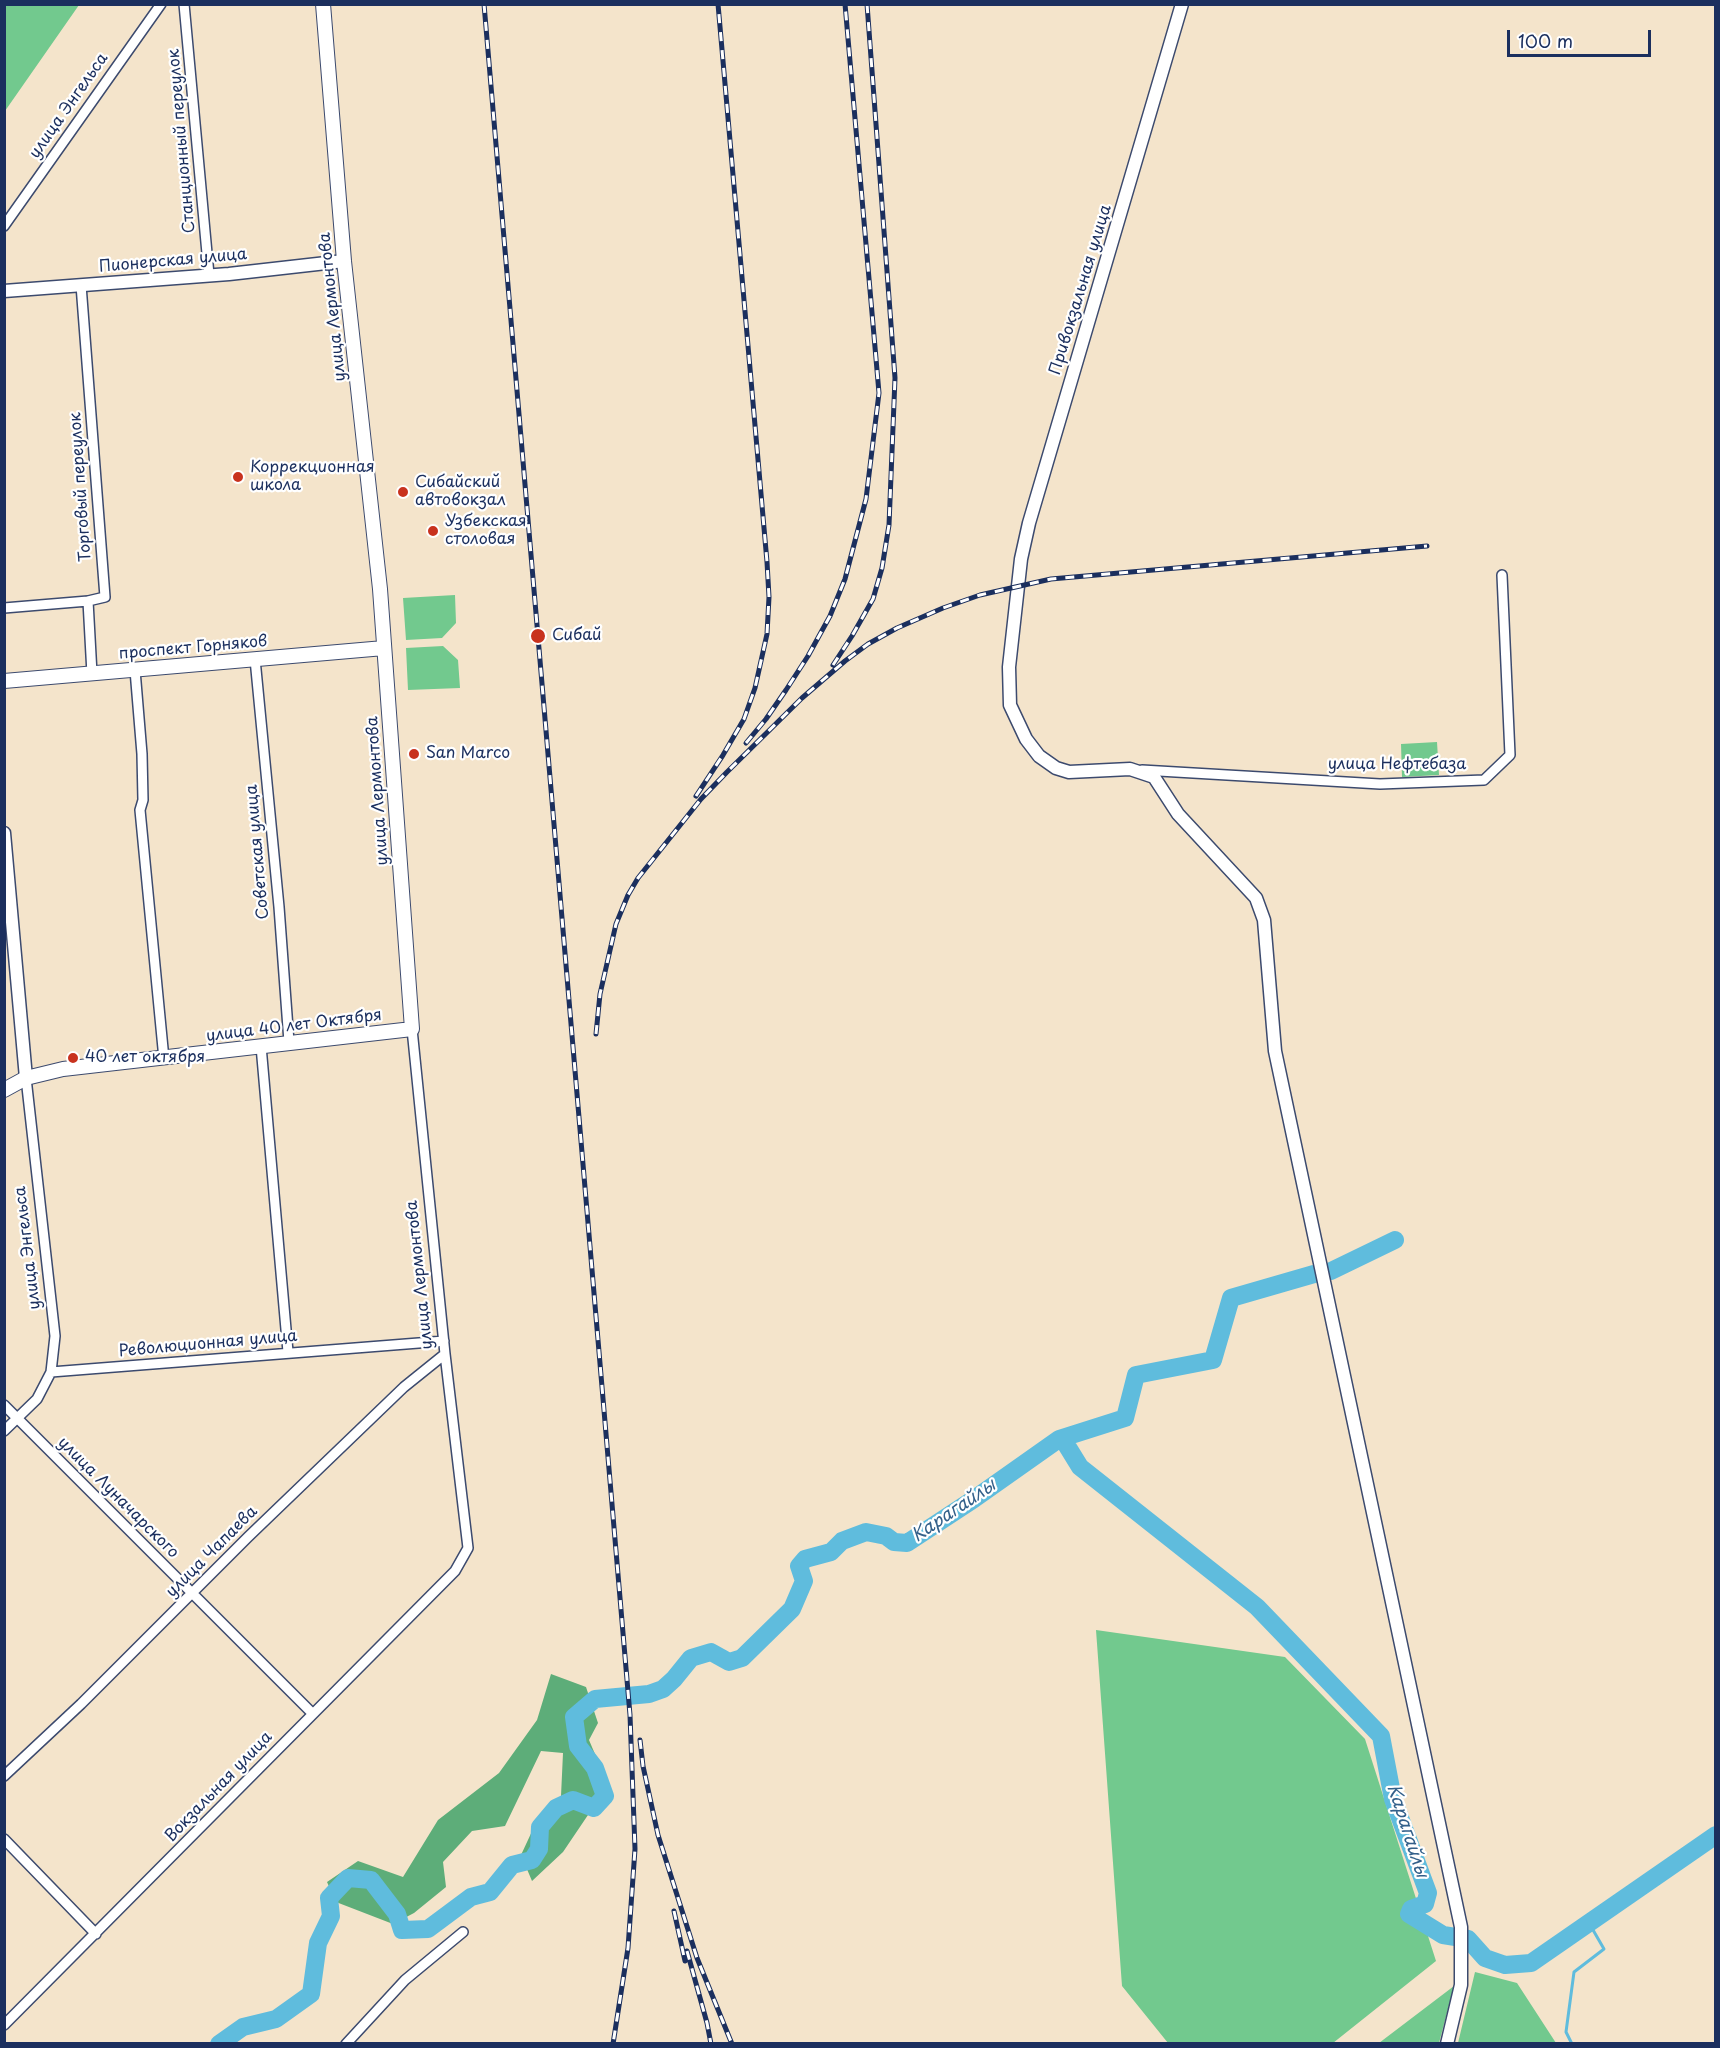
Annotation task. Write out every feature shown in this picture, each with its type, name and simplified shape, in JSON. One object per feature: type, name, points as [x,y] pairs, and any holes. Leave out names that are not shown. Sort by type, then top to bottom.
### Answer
[{"type":"main road","name":"улица Лермонтова","points":[[323,4],[344,261],[380,589],[412,1029]]},
{"type":"main road","name":"проспект Горняков","points":[[4,681],[384,648]]},
{"type":"main road","name":"улица 40 лет Октября","points":[[4,1090],[26,1078],[63,1069],[412,1029]]},
{"type":"street","name":"улица Энгельса","points":[[4,226],[161,4]]},
{"type":"street","name":"Станционный переулок","points":[[184,4],[209,275]]},
{"type":"street","name":"Привокзальная улица","points":[[1130,769],[1069,772],[1056,768],[1039,756],[1026,739],[1010,705],[1009,667],[1021,559],[1029,523],[1182,4]]},
{"type":"street","name":"Пионерская улица","points":[[4,291],[209,275],[344,261]]},
{"type":"street","name":"Торговый переулок","points":[[81,285],[105,597],[88,601]]},
{"type":"street","name":"улица Нефтебаза","points":[[1130,769],[1380,784],[1484,780],[1510,755],[1502,575]]},
{"type":"street","points":[[4,608],[88,601],[92,674]]},
{"type":"street","name":"Советская улица","points":[[255,659],[279,907],[289,1042]]},
{"type":"street","points":[[135,670],[142,765],[143,800],[140,810],[164,1059]]},
{"type":"street","points":[[1130,769],[1154,777],[1178,814],[1256,898],[1264,920],[1275,1051],[1461,1928],[1461,1985],[1447,2043]]},
{"type":"street","name":"улица Энгельса","points":[[4,833],[26,1078],[55,1336],[51,1372]]},
{"type":"street","name":"улица Лермонтова","points":[[412,1029],[445,1354],[468,1548],[455,1571]]},
{"type":"street","points":[[261,1046],[288,1352]]},
{"type":"street","name":"Революционная улица","points":[[51,1372],[444,1341]]},
{"type":"street","name":"улица Чапаева","points":[[4,1776],[81,1704],[404,1387],[445,1354]]},
{"type":"street","points":[[4,1431],[37,1399],[51,1372]]},
{"type":"street","name":"улица Луначарского","points":[[4,1405],[312,1713]]},
{"type":"street","name":"Вокзальная улица","points":[[4,2025],[455,1571]]},
{"type":"street","points":[[4,1839],[96,1934]]},
{"type":"street","points":[[346,2043],[405,1980],[463,1932]]},
{"type":"green space","points":[[4,5],[79,5],[5,111],[4,111]]},
{"type":"green space","points":[[455,595],[456,623],[442,638],[406,640],[403,598]]},
{"type":"green space","points":[[443,646],[458,660],[460,688],[408,690],[406,648]]},
{"type":"green space","points":[[1437,742],[1439,775],[1402,777],[1401,744]]},
{"type":"green space","points":[[1096,1630],[1285,1657],[1365,1739],[1436,1961],[1333,2043],[1168,2043],[1122,1986]]},
{"type":"green space","points":[[551,1674],[586,1687],[598,1723],[589,1740],[609,1787],[563,1852],[532,1881],[521,1855],[534,1827],[561,1796],[563,1753],[541,1751],[505,1826],[472,1831],[443,1862],[446,1887],[414,1913],[393,1924],[336,1902],[327,1882],[358,1861],[403,1877],[438,1820],[499,1773],[537,1720]]},
{"type":"green space","points":[[1475,1972],[1517,1983],[1556,2043],[1458,2043]]},
{"type":"green space","points":[[1454,1986],[1439,2043],[1379,2043]]},
{"type":"waterway","points":[[1331,1271],[1395,1240]]},
{"type":"waterway","points":[[1059,1439],[1125,1418],[1136,1375],[1213,1360],[1231,1298],[1314,1274]]},
{"type":"waterway","name":"Карагайлы","points":[[219,2044],[243,2027],[276,2019],[311,1994],[318,1943],[331,1916],[329,1898],[348,1878],[371,1880],[397,1914],[402,1930],[428,1929],[471,1897],[490,1892],[512,1865],[532,1860],[539,1849],[540,1827],[556,1808],[573,1800],[594,1808],[605,1796],[595,1768],[578,1746],[574,1717],[595,1699],[649,1694],[663,1689],[691,1658],[711,1652],[729,1662],[742,1658],[792,1609],[804,1581],[799,1566],[805,1559],[831,1552],[842,1541],[866,1532],[886,1536],[894,1542],[907,1543],[1059,1439],[1064,1441],[1080,1467],[1257,1607],[1381,1736],[1393,1799],[1428,1893],[1425,1904],[1411,1909],[1409,1914],[1443,1935],[1468,1939],[1485,1958],[1505,1965],[1531,1963],[1716,1835]]},
{"type":"waterway","points":[[1572,2044],[1566,2032],[1574,1972],[1604,1949],[1589,1923]]},
{"type":"railway","points":[[484,4],[630,1715],[635,1849],[628,1948],[613,2044]]},
{"type":"railway","points":[[696,796],[744,719],[755,688],[767,634],[769,597],[718,4]]},
{"type":"railway","points":[[746,743],[786,690],[830,616],[845,579],[866,499],[879,393],[845,4]]},
{"type":"railway","points":[[833,665],[873,599],[882,568],[889,525],[895,378],[867,4]]},
{"type":"railway","points":[[596,1034],[600,994],[616,924],[638,878],[701,799],[727,772],[802,698],[868,644],[897,628],[943,608],[980,595],[1051,579],[1427,546]]},
{"type":"railway","points":[[640,1740],[643,1766],[658,1835],[697,1958],[732,2044]]},
{"type":"railway","points":[[674,1911],[685,1961]]},
{"type":"railway","points":[[687,1951],[711,2044]]},
{"type":"place","name":"Коррекционная школа","points":[[238,477]]},
{"type":"place","name":"Сибайский автовокзал","points":[[403,492]]},
{"type":"place","name":"Узбекская столовая","points":[[433,531]]},
{"type":"place","name":"Сибай","points":[[538,636]]},
{"type":"place","name":"San Marco","points":[[414,754]]},
{"type":"place","name":"40 лет октября","points":[[73,1058]]}]
